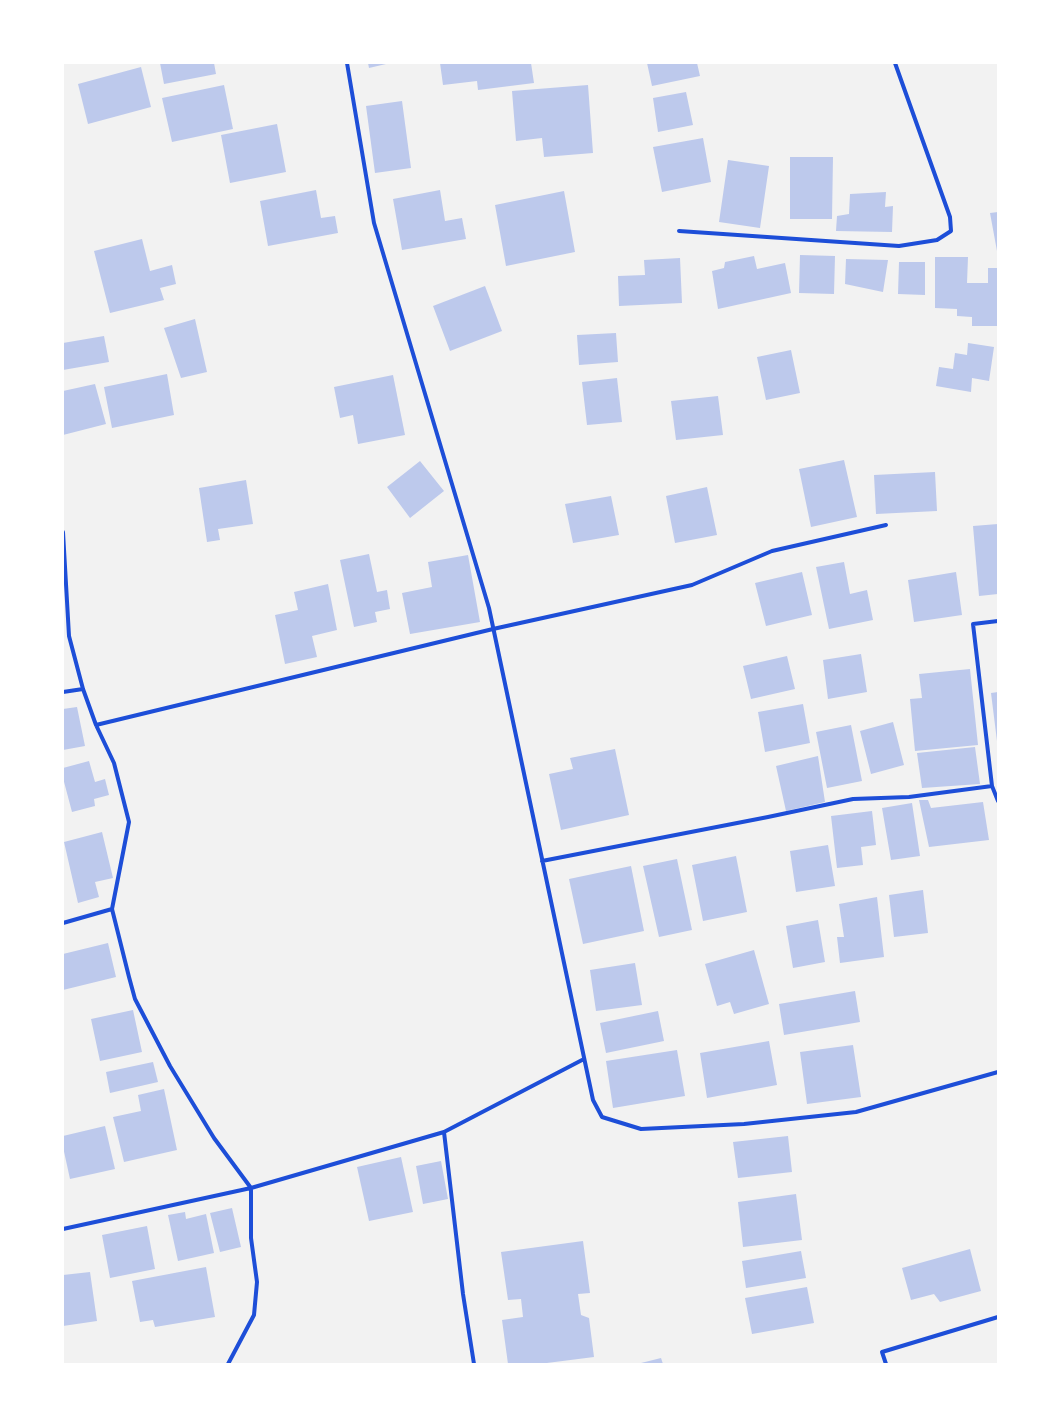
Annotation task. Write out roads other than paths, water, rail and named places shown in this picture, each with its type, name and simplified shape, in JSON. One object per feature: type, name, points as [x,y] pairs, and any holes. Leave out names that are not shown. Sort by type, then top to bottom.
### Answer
[{"type":"street","points":[[347,63],[374,223],[486,600],[593,1100],[602,1117],[642,1129],[744,1124],[856,1112],[998,1072]]},
{"type":"street","points":[[679,231],[899,246],[937,240],[951,230],[950,217],[895,63]]},
{"type":"street","points":[[96,724],[493,629],[692,586],[772,551],[886,525]]},
{"type":"street","points":[[63,532],[69,636],[83,689],[96,724],[114,764],[129,822],[112,909],[129,977],[136,999],[170,1066],[214,1138],[251,1188],[251,1238],[257,1282],[254,1315],[228,1364]]},
{"type":"street","points":[[998,621],[973,624],[992,786],[998,801]]},
{"type":"street","points":[[63,692],[83,689]]},
{"type":"street","points":[[542,861],[853,799],[908,797],[992,786]]},
{"type":"street","points":[[63,923],[112,909]]},
{"type":"street","points":[[63,1229],[251,1188],[444,1132],[584,1059]]},
{"type":"street","points":[[444,1132],[463,1294],[474,1364]]},
{"type":"street","points":[[886,1364],[882,1352],[998,1316]]}]
